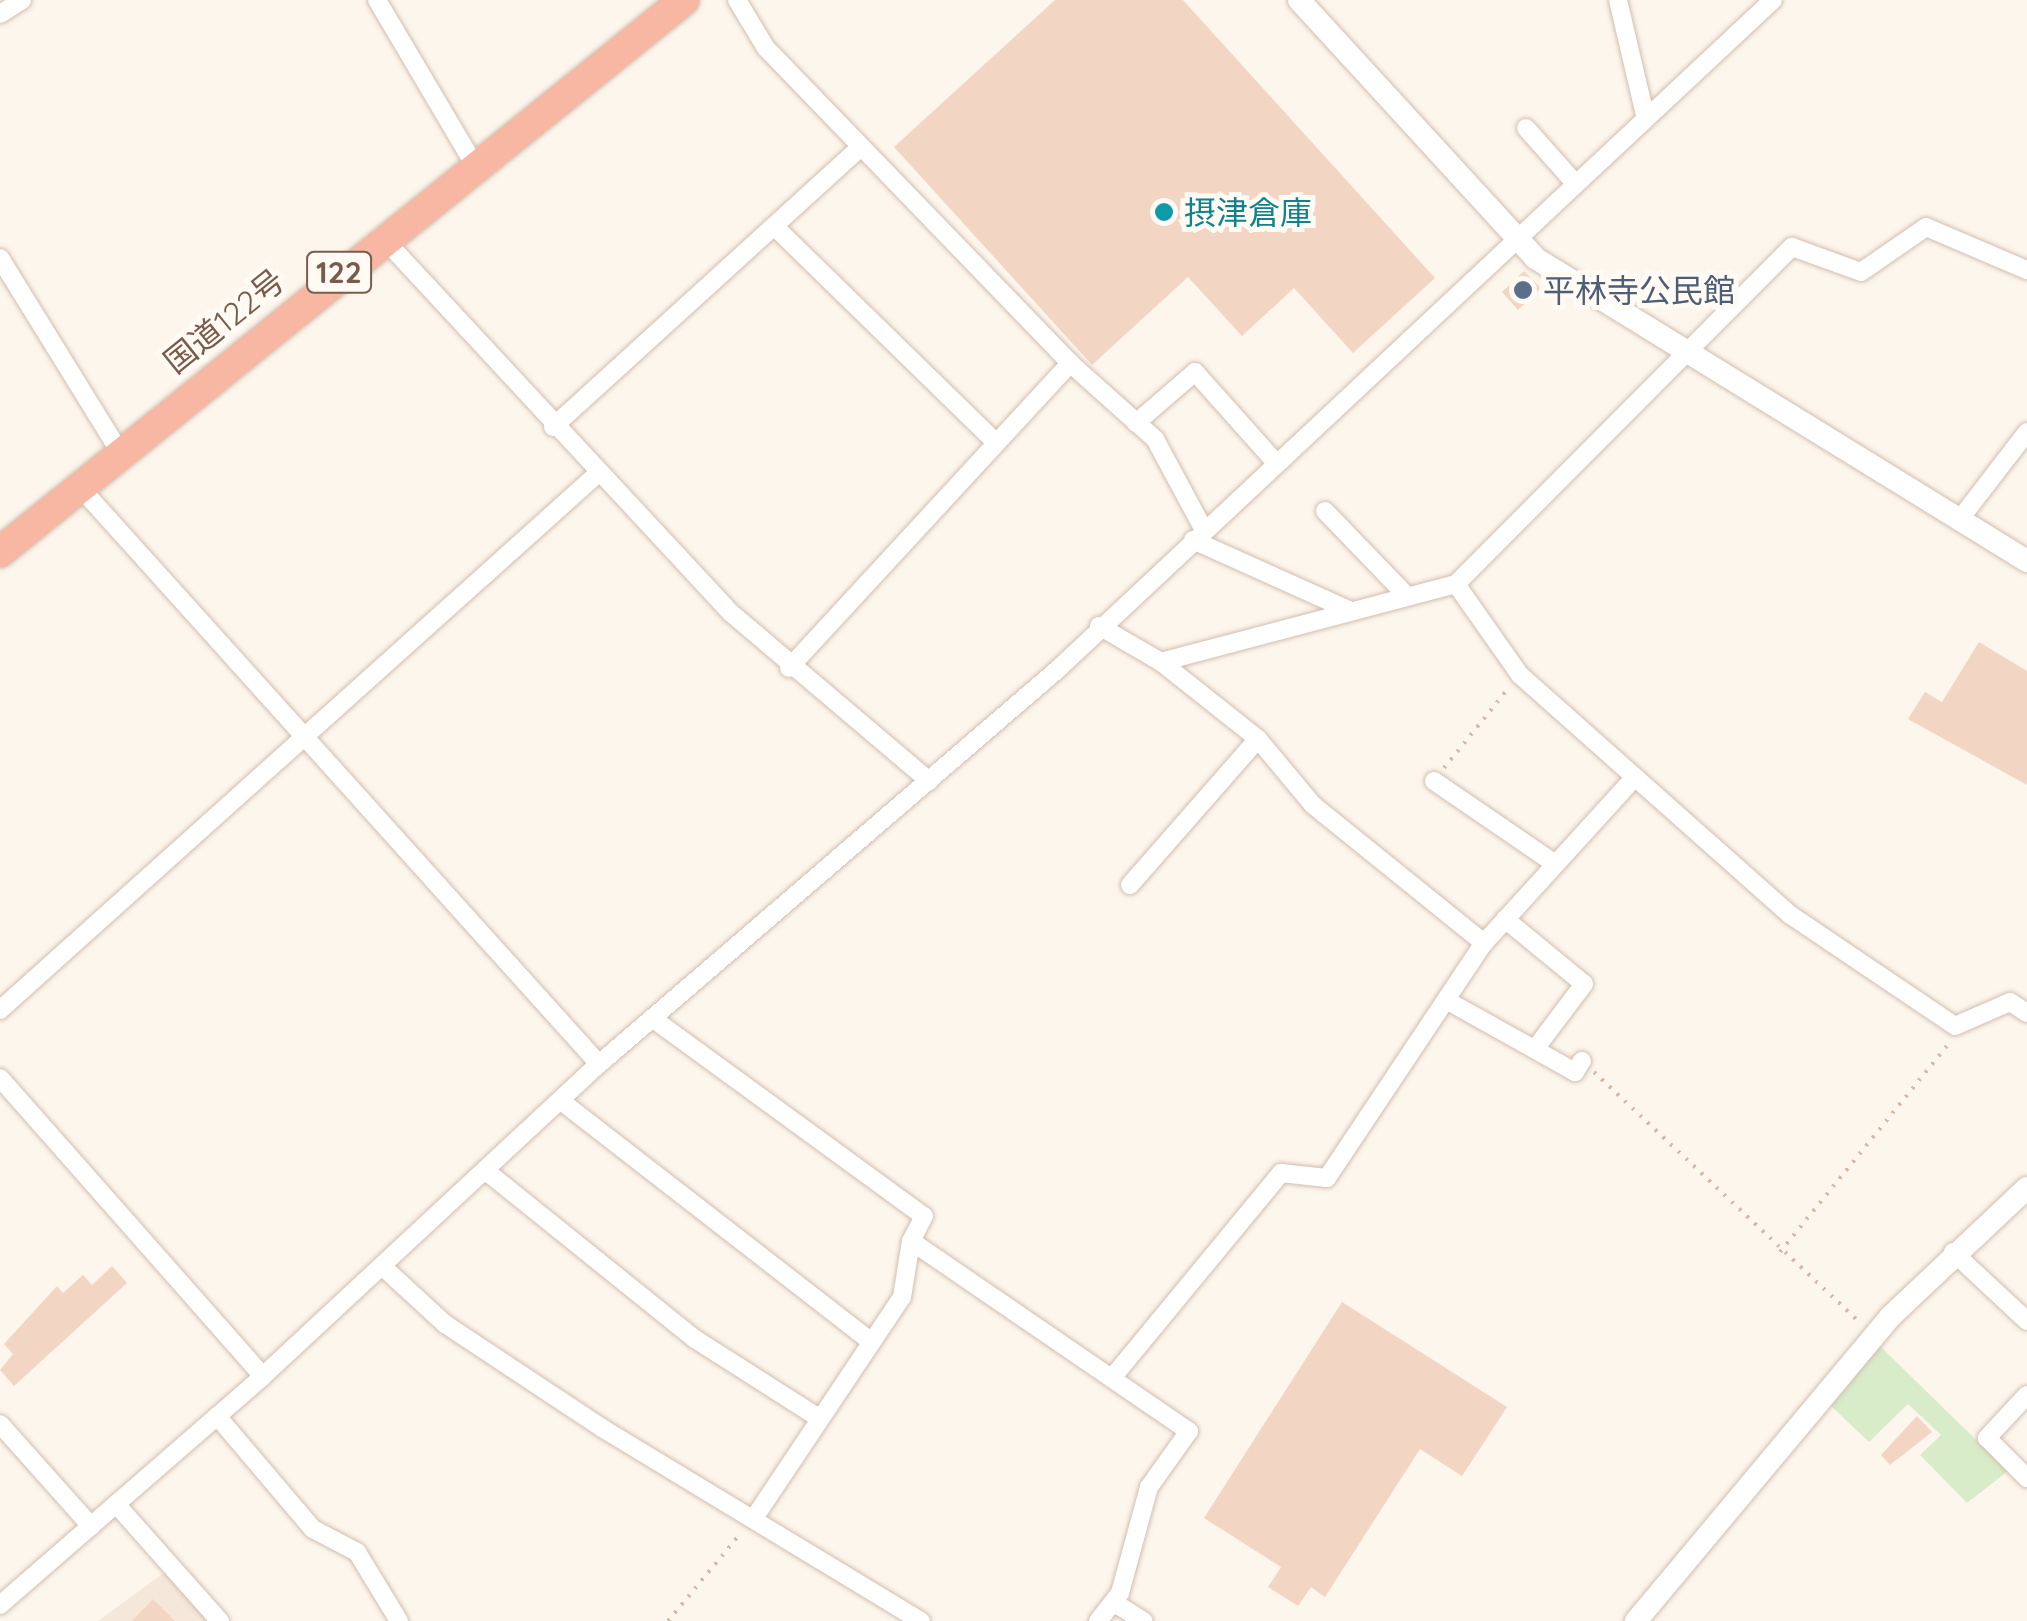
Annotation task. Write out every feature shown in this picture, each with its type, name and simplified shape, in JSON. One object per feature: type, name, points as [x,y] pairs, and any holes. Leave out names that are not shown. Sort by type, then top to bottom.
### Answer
[{"type":"highway","name":"国道122号","points":[[0,552],[78,484],[474,164],[684,0]]},
{"type":"street","points":[[0,14],[22,0]]},
{"type":"street","points":[[377,0],[474,164]]},
{"type":"street","points":[[737,0],[766,48],[1070,363],[1155,439],[1199,535],[1351,611]]},
{"type":"street","points":[[1299,0],[1516,241],[2027,561]]},
{"type":"street","points":[[1618,0],[1645,114]]},
{"type":"street","points":[[0,1604],[263,1376],[598,1064],[930,780],[1516,241],[1645,114],[1773,0]]},
{"type":"street","points":[[1526,128],[1574,182]]},
{"type":"street","points":[[553,427],[861,147]]},
{"type":"street","points":[[774,226],[996,442]]},
{"type":"street","points":[[1161,662],[1456,584],[1685,347],[1792,248],[1861,272],[1926,227],[2027,270]]},
{"type":"street","points":[[383,238],[596,475],[789,668],[930,780]]},
{"type":"street","points":[[0,258],[120,452]]},
{"type":"street","points":[[789,668],[1070,363]]},
{"type":"street","points":[[1136,423],[1195,372],[1276,463]]},
{"type":"street","points":[[1960,519],[2027,432]]},
{"type":"street","points":[[0,1010],[596,475]]},
{"type":"street","points":[[78,484],[598,1064]]},
{"type":"street","points":[[1325,511],[1407,596]]},
{"type":"street","points":[[1456,584],[1520,675],[1789,914],[1957,1025],[2010,1002],[2027,1013]]},
{"type":"street","points":[[1099,626],[1161,662],[1258,740],[1313,805],[1484,942]]},
{"type":"street","points":[[1130,884],[1258,740]]},
{"type":"street","points":[[1112,1378],[1281,1173],[1327,1178],[1484,942],[1635,776]]},
{"type":"street","points":[[1434,780],[1555,864]]},
{"type":"street","points":[[1505,919],[1584,984],[1535,1049]]},
{"type":"street","points":[[1446,1000],[1575,1072],[1582,1061]]},
{"type":"street","points":[[652,1018],[924,1216],[911,1242],[902,1298],[869,1340],[756,1515]]},
{"type":"street","points":[[0,1078],[263,1376]]},
{"type":"street","points":[[561,1102],[869,1340]]},
{"type":"street","points":[[486,1171],[695,1340],[819,1418]]},
{"type":"street","points":[[1636,1621],[1875,1336],[1952,1252],[2027,1188]]},
{"type":"street","points":[[911,1242],[1189,1430],[1148,1487],[1113,1602],[1098,1621]]},
{"type":"street","points":[[1952,1252],[2027,1321]]},
{"type":"street","points":[[382,1266],[460,1334],[921,1621]]},
{"type":"street","points":[[2027,1395],[1987,1438],[2027,1478]]},
{"type":"street","points":[[216,1416],[313,1529],[357,1552],[399,1621]]},
{"type":"street","points":[[0,1424],[91,1526]]},
{"type":"street","points":[[116,1504],[215,1619]]},
{"type":"street","points":[[1113,1602],[1143,1621]]},
{"type":"path","points":[[1434,780],[1520,675]]},
{"type":"path","points":[[1780,1252],[1948,1047],[1957,1025]]},
{"type":"path","points":[[1582,1061],[1780,1252],[1875,1336]]},
{"type":"path","points":[[668,1621],[756,1515]]},
{"type":"shaded area","points":[[165,1572],[207,1621],[98,1621]]},
{"type":"green space","points":[[1879,1345],[2008,1471],[1967,1503],[1920,1455],[1941,1435],[1908,1404],[1869,1442],[1831,1406]]},
{"type":"building","name":"摂津倉庫","points":[[1055,0],[1183,0],[1435,278],[1353,353],[1294,288],[1242,336],[1188,277],[1092,365],[894,147]]},
{"type":"building","points":[[1524,271],[1541,288],[1518,310],[1502,292]]},
{"type":"building","points":[[1979,642],[2027,671],[2027,785],[1908,719],[1925,692],[1942,702]]},
{"type":"building","points":[[112,1266],[127,1283],[14,1386],[0,1370],[13,1354],[4,1344],[57,1286],[63,1293],[83,1275],[92,1285]]},
{"type":"building","points":[[1342,1302],[1507,1407],[1462,1476],[1420,1449],[1325,1597],[1311,1587],[1298,1606],[1268,1587],[1281,1567],[1204,1518]]},
{"type":"building","points":[[1917,1416],[1932,1432],[1890,1465],[1881,1455]]},
{"type":"building","points":[[153,1599],[175,1621],[132,1621]]},
{"type":"place","name":"摂津倉庫","points":[[1164,212]]},
{"type":"place","name":"平林寺公民館","points":[[1523,290]]}]
